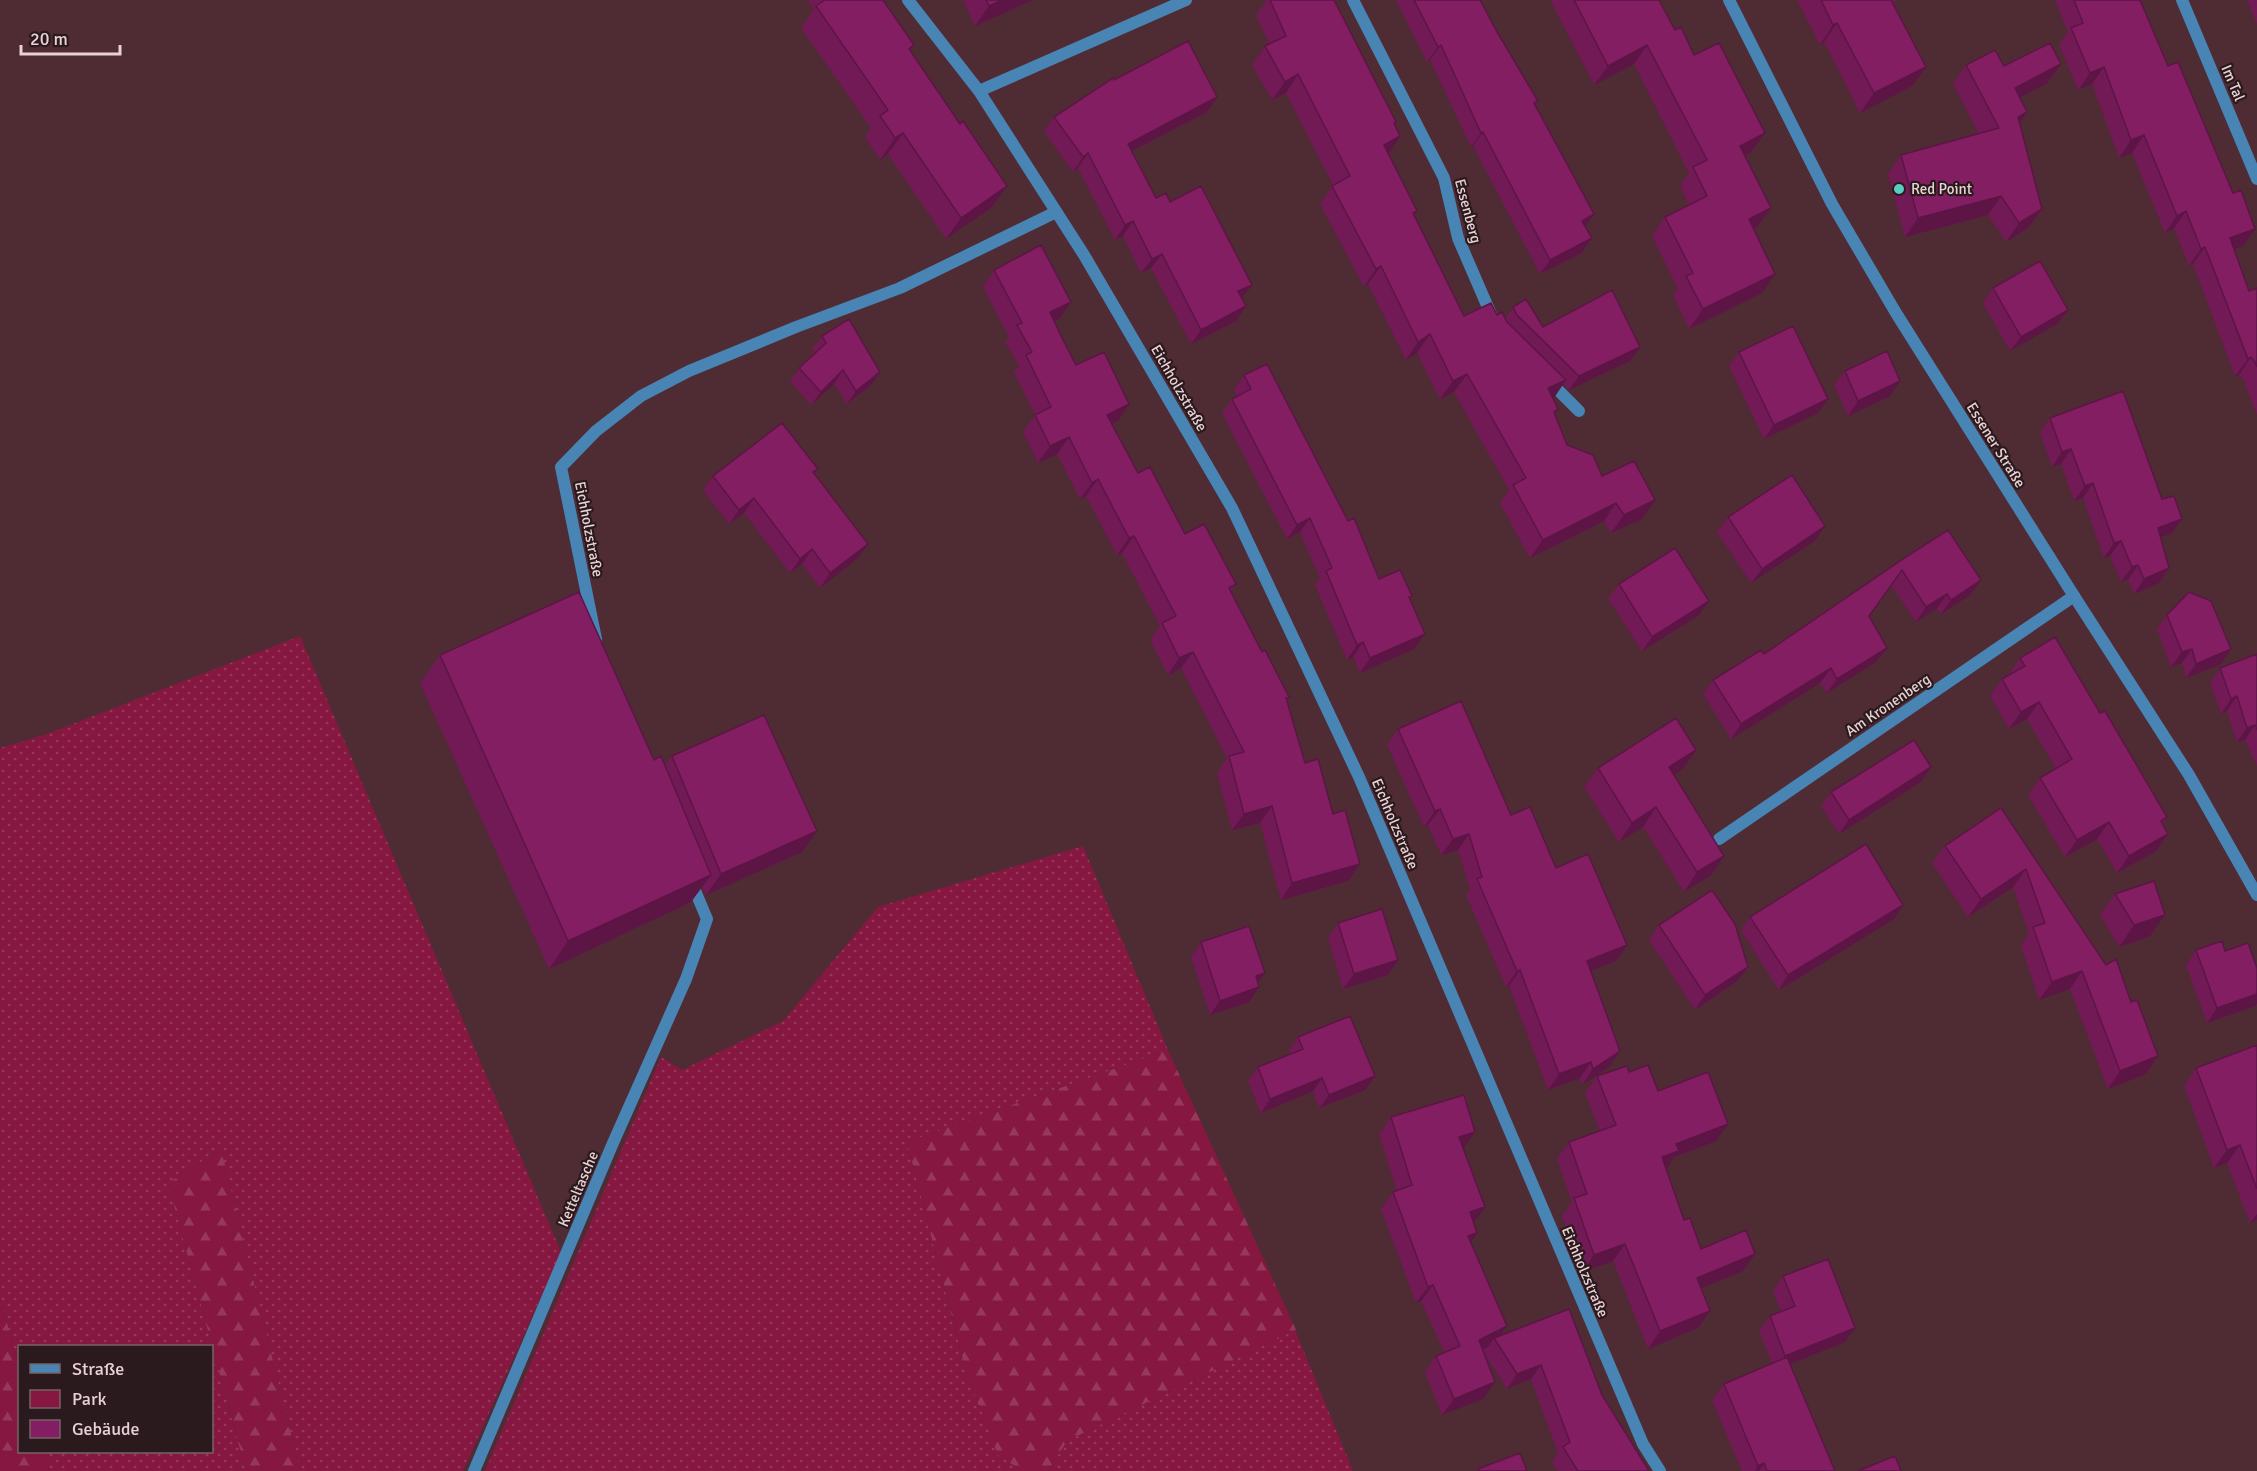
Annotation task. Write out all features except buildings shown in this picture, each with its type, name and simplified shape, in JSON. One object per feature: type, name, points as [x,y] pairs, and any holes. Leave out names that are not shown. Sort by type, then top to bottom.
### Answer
[{"type":"street","name":"Eichholzstraße","points":[[908,0],[979,91],[1056,212],[1232,508],[1359,777],[1642,1444],[1660,1471]]},
{"type":"street","points":[[979,91],[1186,0]]},
{"type":"street","name":"Essenberg","points":[[1353,0],[1444,178],[1458,238],[1500,334]]},
{"type":"street","name":"Essener Straße","points":[[1729,0],[1838,214],[1896,313],[2189,775],[2257,895]]},
{"type":"street","name":"Im Tal","points":[[2182,0],[2257,179]]},
{"type":"street","name":"Eichholzstraße","points":[[599,657],[561,467],[596,431],[641,396],[689,371],[900,288],[1056,212]]},
{"type":"street","points":[[1537,370],[1579,411]]},
{"type":"street","name":"Am Kronenberg","points":[[1719,839],[2074,596]]},
{"type":"street","name":"Ketteltasche","points":[[474,1471],[686,979],[707,919],[684,864]]},
{"type":"green space","points":[[300,636],[561,1252],[463,1471],[300,1471],[221,1149],[168,1183],[212,1345],[18,1345],[18,1362],[0,1298],[0,748],[47,734]]},
{"type":"green space","points":[[1083,846],[1168,1050],[907,1142],[967,1376],[999,1454],[1023,1471],[485,1471],[661,1057],[682,1070],[783,1021],[878,907]]},
{"type":"green space","points":[[1168,1050],[1296,1330],[1067,1441],[1048,1471],[1022,1471],[998,1455],[967,1375],[907,1142]]},
{"type":"green space","points":[[221,1149],[300,1471],[246,1471],[168,1183]]},
{"type":"green space","points":[[0,1298],[18,1362],[18,1453],[44,1453],[50,1471],[0,1471]]},
{"type":"green space","points":[[1295,1330],[1353,1471],[1048,1471],[1067,1441]]},
{"type":"green space","points":[[213,1349],[246,1471],[50,1471],[44,1453],[213,1453]]},
{"type":"place","name":"Red Point","points":[[1899,189]]}]
